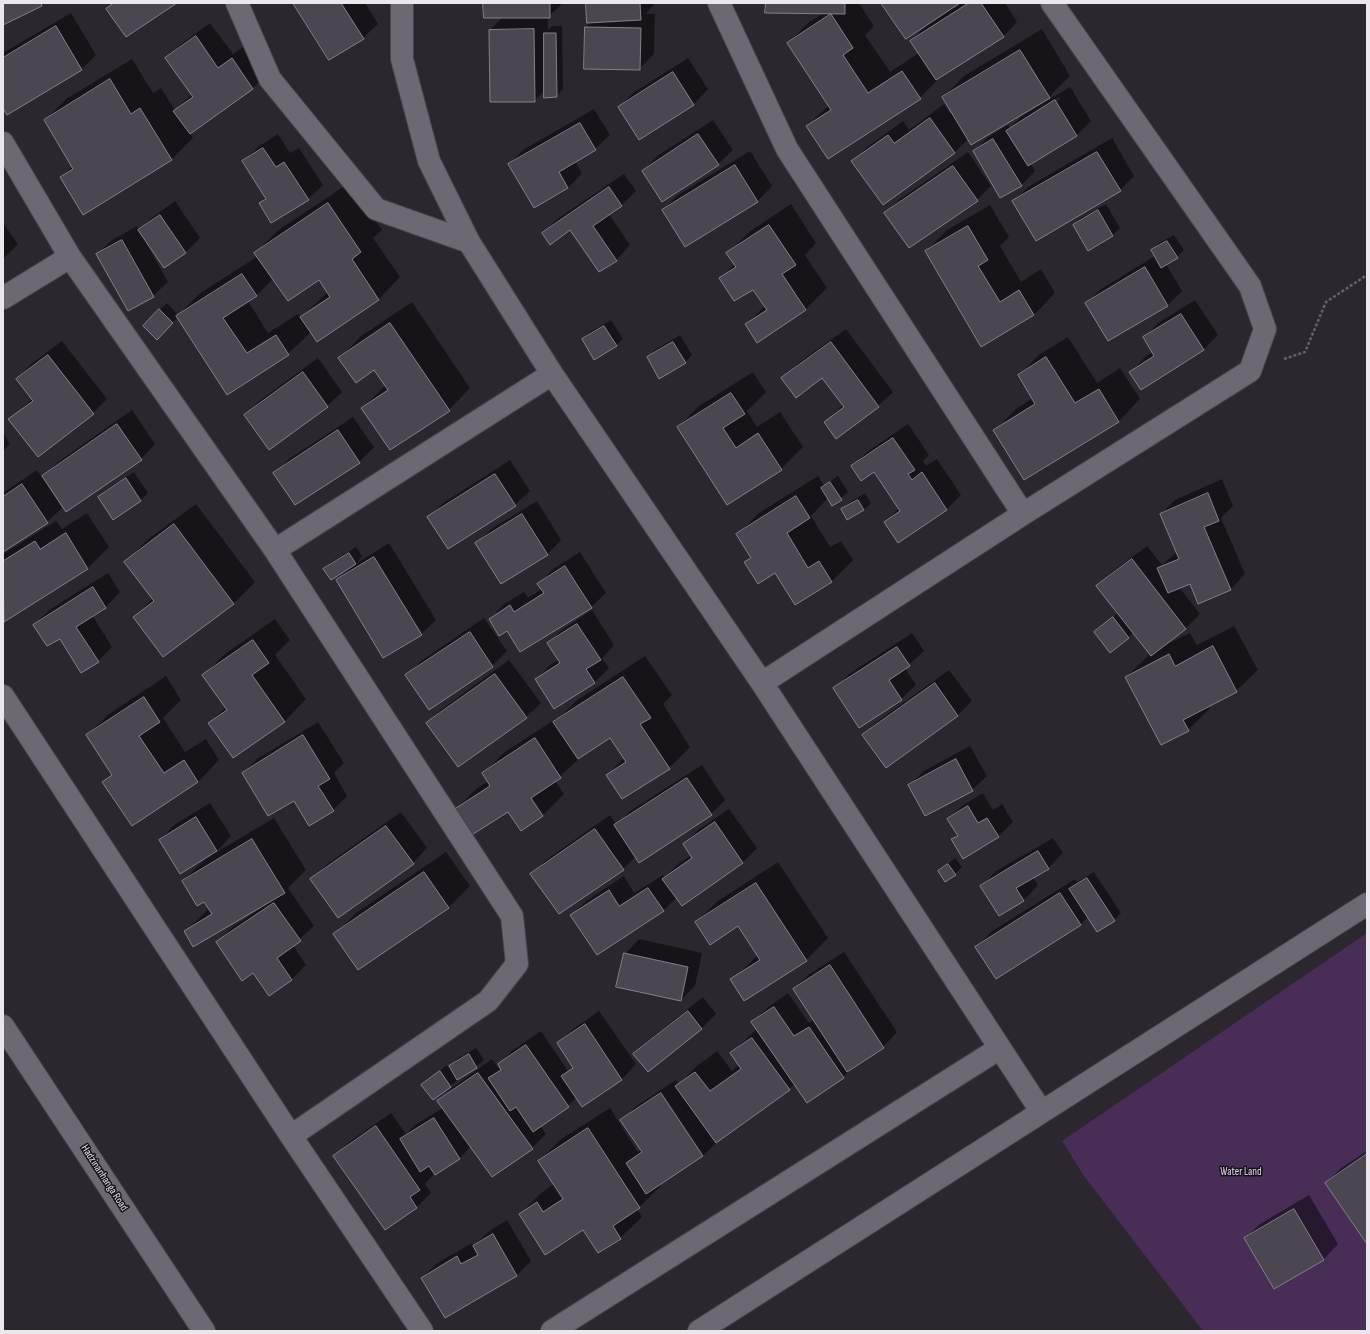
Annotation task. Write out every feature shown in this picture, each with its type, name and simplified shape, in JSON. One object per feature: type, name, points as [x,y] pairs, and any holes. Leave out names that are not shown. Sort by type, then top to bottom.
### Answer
[{"type":"street","points":[[237,3],[270,79],[376,209],[469,242]]},
{"type":"street","points":[[402,3],[402,59],[429,161],[469,242],[552,374],[762,683],[1041,1111]]},
{"type":"street","points":[[720,3],[787,149],[1023,514]]},
{"type":"street","points":[[762,683],[1023,514],[1250,371],[1265,328],[1250,286],[1052,3]]},
{"type":"street","points":[[3,143],[70,256],[275,550],[512,916],[517,964],[488,1001],[291,1136]]},
{"type":"street","points":[[3,298],[70,256]]},
{"type":"street","points":[[275,550],[552,374]]},
{"type":"street","points":[[3,696],[291,1136],[422,1331]]},
{"type":"street","points":[[699,1331],[1367,904]]},
{"type":"street","name":"Hadzinanhanga Road","points":[[3,1026],[204,1331]]},
{"type":"street","points":[[552,1331],[1000,1048]]},
{"type":"path","points":[[1250,371],[1305,352],[1326,302],[1367,275]]},
{"type":"green space","name":"Water Land","points":[[1367,933],[1367,1331],[1203,1331],[1084,1176],[1062,1141]]},
{"type":"building","points":[[3,3],[41,3],[42,6],[3,25]]},
{"type":"building","points":[[114,3],[177,3],[126,37],[106,9]]},
{"type":"building","points":[[293,3],[341,3],[364,39],[329,60]]},
{"type":"building","points":[[483,3],[550,3],[550,18],[484,18]]},
{"type":"building","points":[[586,3],[640,3],[641,20],[587,23]]},
{"type":"building","points":[[766,3],[845,3],[845,14],[765,13]]},
{"type":"building","points":[[881,3],[960,3],[906,39]]},
{"type":"building","points":[[969,3],[981,3],[1004,37],[936,80],[910,41]]},
{"type":"building","points":[[831,14],[853,48],[843,55],[868,93],[902,71],[921,99],[828,159],[806,126],[831,110],[787,43]]},
{"type":"building","points":[[56,26],[82,70],[7,115],[3,108],[3,58]]},
{"type":"building","points":[[585,27],[641,28],[640,70],[584,69]]},
{"type":"building","points":[[534,29],[535,102],[490,102],[489,30]]},
{"type":"building","points":[[544,33],[556,33],[557,97],[544,98]]},
{"type":"building","points":[[196,36],[218,68],[232,58],[253,89],[190,134],[173,111],[193,97],[165,58]]},
{"type":"building","points":[[1020,50],[1050,98],[971,145],[942,97]]},
{"type":"building","points":[[673,72],[694,105],[639,140],[618,107]]},
{"type":"building","points":[[110,79],[131,114],[140,108],[172,160],[83,215],[60,177],[73,169],[44,120]]},
{"type":"building","points":[[1055,100],[1077,136],[1028,166],[1006,131]]},
{"type":"building","points":[[930,118],[955,153],[883,205],[851,161],[888,135],[894,143]]},
{"type":"building","points":[[580,123],[596,150],[559,172],[568,188],[534,208],[508,164]]},
{"type":"building","points":[[698,134],[719,165],[662,202],[642,171]]},
{"type":"building","points":[[993,139],[1022,186],[1000,198],[973,151]]},
{"type":"building","points":[[263,148],[276,167],[284,162],[309,200],[271,223],[259,203],[266,199],[242,161]]},
{"type":"building","points":[[1097,152],[1121,191],[1036,241],[1012,201]]},
{"type":"building","points":[[735,165],[758,202],[685,247],[662,210]]},
{"type":"building","points":[[953,166],[978,201],[909,248],[884,213]]},
{"type":"building","points":[[609,187],[622,206],[593,226],[617,261],[599,272],[570,230],[550,245],[542,233]]},
{"type":"building","points":[[328,203],[361,252],[352,259],[379,300],[317,342],[300,317],[330,297],[319,280],[288,301],[254,253]]},
{"type":"building","points":[[1098,210],[1113,236],[1088,251],[1073,225]]},
{"type":"building","points":[[160,215],[186,253],[164,268],[138,230]]},
{"type":"building","points":[[769,225],[796,265],[782,274],[806,310],[757,343],[745,324],[767,310],[753,290],[734,301],[719,278],[736,267],[726,253]]},
{"type":"building","points":[[968,226],[988,260],[978,266],[1000,302],[1019,290],[1034,315],[981,347],[925,251]]},
{"type":"building","points":[[122,240],[154,297],[128,311],[96,254]]},
{"type":"building","points":[[1167,241],[1178,258],[1161,268],[1151,250]]},
{"type":"building","points":[[1145,267],[1168,306],[1108,341],[1085,303]]},
{"type":"building","points":[[242,274],[257,296],[223,318],[247,353],[276,335],[289,355],[227,395],[176,316]]},
{"type":"building","points":[[159,309],[173,323],[157,340],[143,326]]},
{"type":"building","points":[[1181,314],[1204,350],[1141,390],[1129,372],[1154,356],[1143,337]]},
{"type":"building","points":[[390,323],[450,411],[390,450],[361,408],[388,390],[374,370],[356,383],[338,358]]},
{"type":"building","points":[[604,326],[617,346],[594,360],[582,339]]},
{"type":"building","points":[[673,342],[686,363],[659,379],[647,357]]},
{"type":"building","points":[[831,342],[879,407],[836,439],[824,422],[844,407],[822,378],[796,398],[781,378]]},
{"type":"building","points":[[48,355],[94,414],[38,457],[8,419],[33,401],[16,379]]},
{"type":"building","points":[[1046,357],[1075,403],[1099,389],[1119,422],[1024,480],[993,430],[1035,404],[1018,375]]},
{"type":"building","points":[[303,372],[328,407],[269,450],[244,415]]},
{"type":"building","points":[[731,393],[745,414],[723,428],[736,448],[758,433],[782,470],[727,505],[677,427]]},
{"type":"building","points":[[117,424],[142,460],[66,512],[42,476]]},
{"type":"building","points":[[338,430],[360,463],[295,505],[273,473]]},
{"type":"building","points":[[893,438],[915,470],[908,474],[912,480],[922,472],[947,510],[898,543],[884,522],[900,511],[874,472],[861,481],[851,466]]},
{"type":"building","points":[[495,474],[516,506],[448,549],[427,517]]},
{"type":"building","points":[[126,478],[141,501],[113,520],[98,497]]},
{"type":"building","points":[[830,482],[842,500],[832,506],[821,488]]},
{"type":"building","points":[[22,484],[48,523],[3,552],[3,497]]},
{"type":"building","points":[[1208,493],[1219,521],[1204,527],[1231,590],[1198,604],[1190,584],[1168,593],[1157,568],[1179,559],[1160,514]]},
{"type":"building","points":[[796,496],[810,518],[787,533],[808,568],[819,561],[832,582],[795,605],[775,573],[758,584],[744,562],[751,558],[736,534]]},
{"type":"building","points":[[858,500],[864,510],[847,520],[841,509]]},
{"type":"building","points":[[522,514],[548,555],[501,584],[475,543]]},
{"type":"building","points":[[174,524],[234,604],[163,657],[133,617],[154,601],[124,562]]},
{"type":"building","points":[[66,533],[88,569],[4,622],[3,561],[35,541],[40,549]]},
{"type":"building","points":[[349,553],[356,564],[331,580],[323,569]]},
{"type":"building","points":[[374,557],[422,635],[383,658],[336,580]]},
{"type":"building","points":[[1132,559],[1186,629],[1151,656],[1096,586]]},
{"type":"building","points":[[565,566],[592,608],[520,652],[507,631],[499,636],[489,619],[510,605],[514,612],[544,593],[537,584]]},
{"type":"building","points":[[93,587],[106,608],[76,627],[99,662],[81,673],[60,639],[47,646],[33,625]]},
{"type":"building","points":[[1113,617],[1129,638],[1110,653],[1094,632]]},
{"type":"building","points":[[577,624],[601,660],[586,669],[595,683],[554,709],[535,679],[560,663],[547,643]]},
{"type":"building","points":[[470,632],[493,667],[429,710],[405,675]]},
{"type":"building","points":[[253,640],[269,663],[252,675],[285,722],[233,758],[208,723],[227,710],[202,675]]},
{"type":"building","points":[[1213,646],[1237,692],[1183,720],[1189,731],[1161,745],[1125,677],[1169,654],[1175,666]]},
{"type":"building","points":[[897,647],[910,666],[889,680],[902,700],[859,728],[833,688]]},
{"type":"building","points":[[495,674],[527,718],[458,767],[426,723]]},
{"type":"building","points":[[623,677],[651,718],[640,724],[670,769],[622,799],[606,775],[626,762],[610,738],[578,759],[553,722]]},
{"type":"building","points":[[935,683],[958,716],[886,768],[862,735]]},
{"type":"building","points":[[144,697],[160,722],[139,736],[164,773],[184,760],[198,782],[132,826],[102,782],[112,775],[86,735]]},
{"type":"building","points":[[303,735],[330,779],[318,786],[334,811],[309,826],[294,801],[268,816],[242,773]]},
{"type":"building","points":[[535,738],[561,778],[531,798],[543,816],[521,831],[508,812],[470,836],[453,810],[490,786],[482,773]]},
{"type":"building","points":[[956,759],[973,791],[925,816],[908,785]]},
{"type":"building","points":[[687,778],[712,815],[639,863],[614,825]]},
{"type":"building","points":[[968,806],[978,823],[987,818],[999,837],[963,859],[951,839],[958,836],[947,819]]},
{"type":"building","points":[[196,817],[217,851],[180,874],[159,840]]},
{"type":"building","points":[[715,822],[743,863],[682,906],[662,879],[692,858],[683,844]]},
{"type":"building","points":[[386,826],[414,864],[338,918],[310,879]]},
{"type":"building","points":[[595,829],[624,870],[559,914],[530,874]]},
{"type":"building","points":[[252,839],[285,893],[193,947],[184,931],[212,914],[204,902],[197,906],[182,881]]},
{"type":"building","points":[[1038,851],[1049,869],[1016,888],[1024,901],[999,916],[980,886]]},
{"type":"building","points":[[948,864],[956,875],[945,882],[938,871]]},
{"type":"building","points":[[424,872],[449,908],[358,970],[333,934]]},
{"type":"building","points":[[1087,878],[1115,921],[1097,932],[1069,889]]},
{"type":"building","points":[[756,883],[807,961],[744,1001],[730,979],[760,960],[738,926],[710,945],[695,922]]},
{"type":"building","points":[[648,888],[664,911],[597,955],[570,915],[609,890],[619,906]]},
{"type":"building","points":[[1060,893],[1081,925],[996,979],[975,947]]},
{"type":"building","points":[[274,903],[301,941],[277,958],[292,980],[269,996],[253,973],[242,981],[216,942]]},
{"type":"building","points":[[624,953],[688,967],[681,1001],[616,987]]},
{"type":"building","points":[[830,965],[884,1048],[847,1072],[793,989]]},
{"type":"building","points":[[774,1007],[794,1036],[809,1027],[844,1078],[807,1103],[751,1022]]},
{"type":"building","points":[[688,1011],[702,1029],[648,1072],[633,1054]]},
{"type":"building","points":[[585,1024],[622,1080],[582,1107],[561,1076],[573,1068],[557,1043]]},
{"type":"building","points":[[752,1038],[790,1090],[716,1143],[675,1086],[695,1072],[710,1091],[741,1069],[730,1053]]},
{"type":"building","points":[[526,1045],[569,1107],[533,1132],[516,1107],[510,1111],[488,1078],[501,1070],[498,1064]]},
{"type":"building","points":[[469,1054],[477,1068],[457,1080],[449,1066]]},
{"type":"building","points":[[440,1071],[451,1087],[433,1100],[421,1085]]},
{"type":"building","points":[[478,1073],[533,1149],[492,1177],[437,1101]]},
{"type":"building","points":[[661,1093],[703,1156],[646,1194],[626,1163],[642,1152],[620,1120]]},
{"type":"building","points":[[434,1118],[460,1159],[435,1175],[429,1166],[420,1172],[400,1139]]},
{"type":"building","points":[[376,1126],[420,1190],[410,1197],[417,1208],[385,1230],[333,1156]]},
{"type":"building","points":[[588,1128],[640,1208],[613,1226],[621,1239],[598,1253],[583,1230],[545,1255],[519,1214],[537,1202],[543,1212],[563,1199],[538,1161]]},
{"type":"building","points":[[1367,1154],[1367,1244],[1325,1183]]},
{"type":"building","points":[[1294,1209],[1324,1260],[1274,1289],[1244,1238]]},
{"type":"building","points":[[493,1234],[517,1276],[445,1318],[421,1278],[457,1256],[461,1264],[478,1255],[473,1246]]}]
